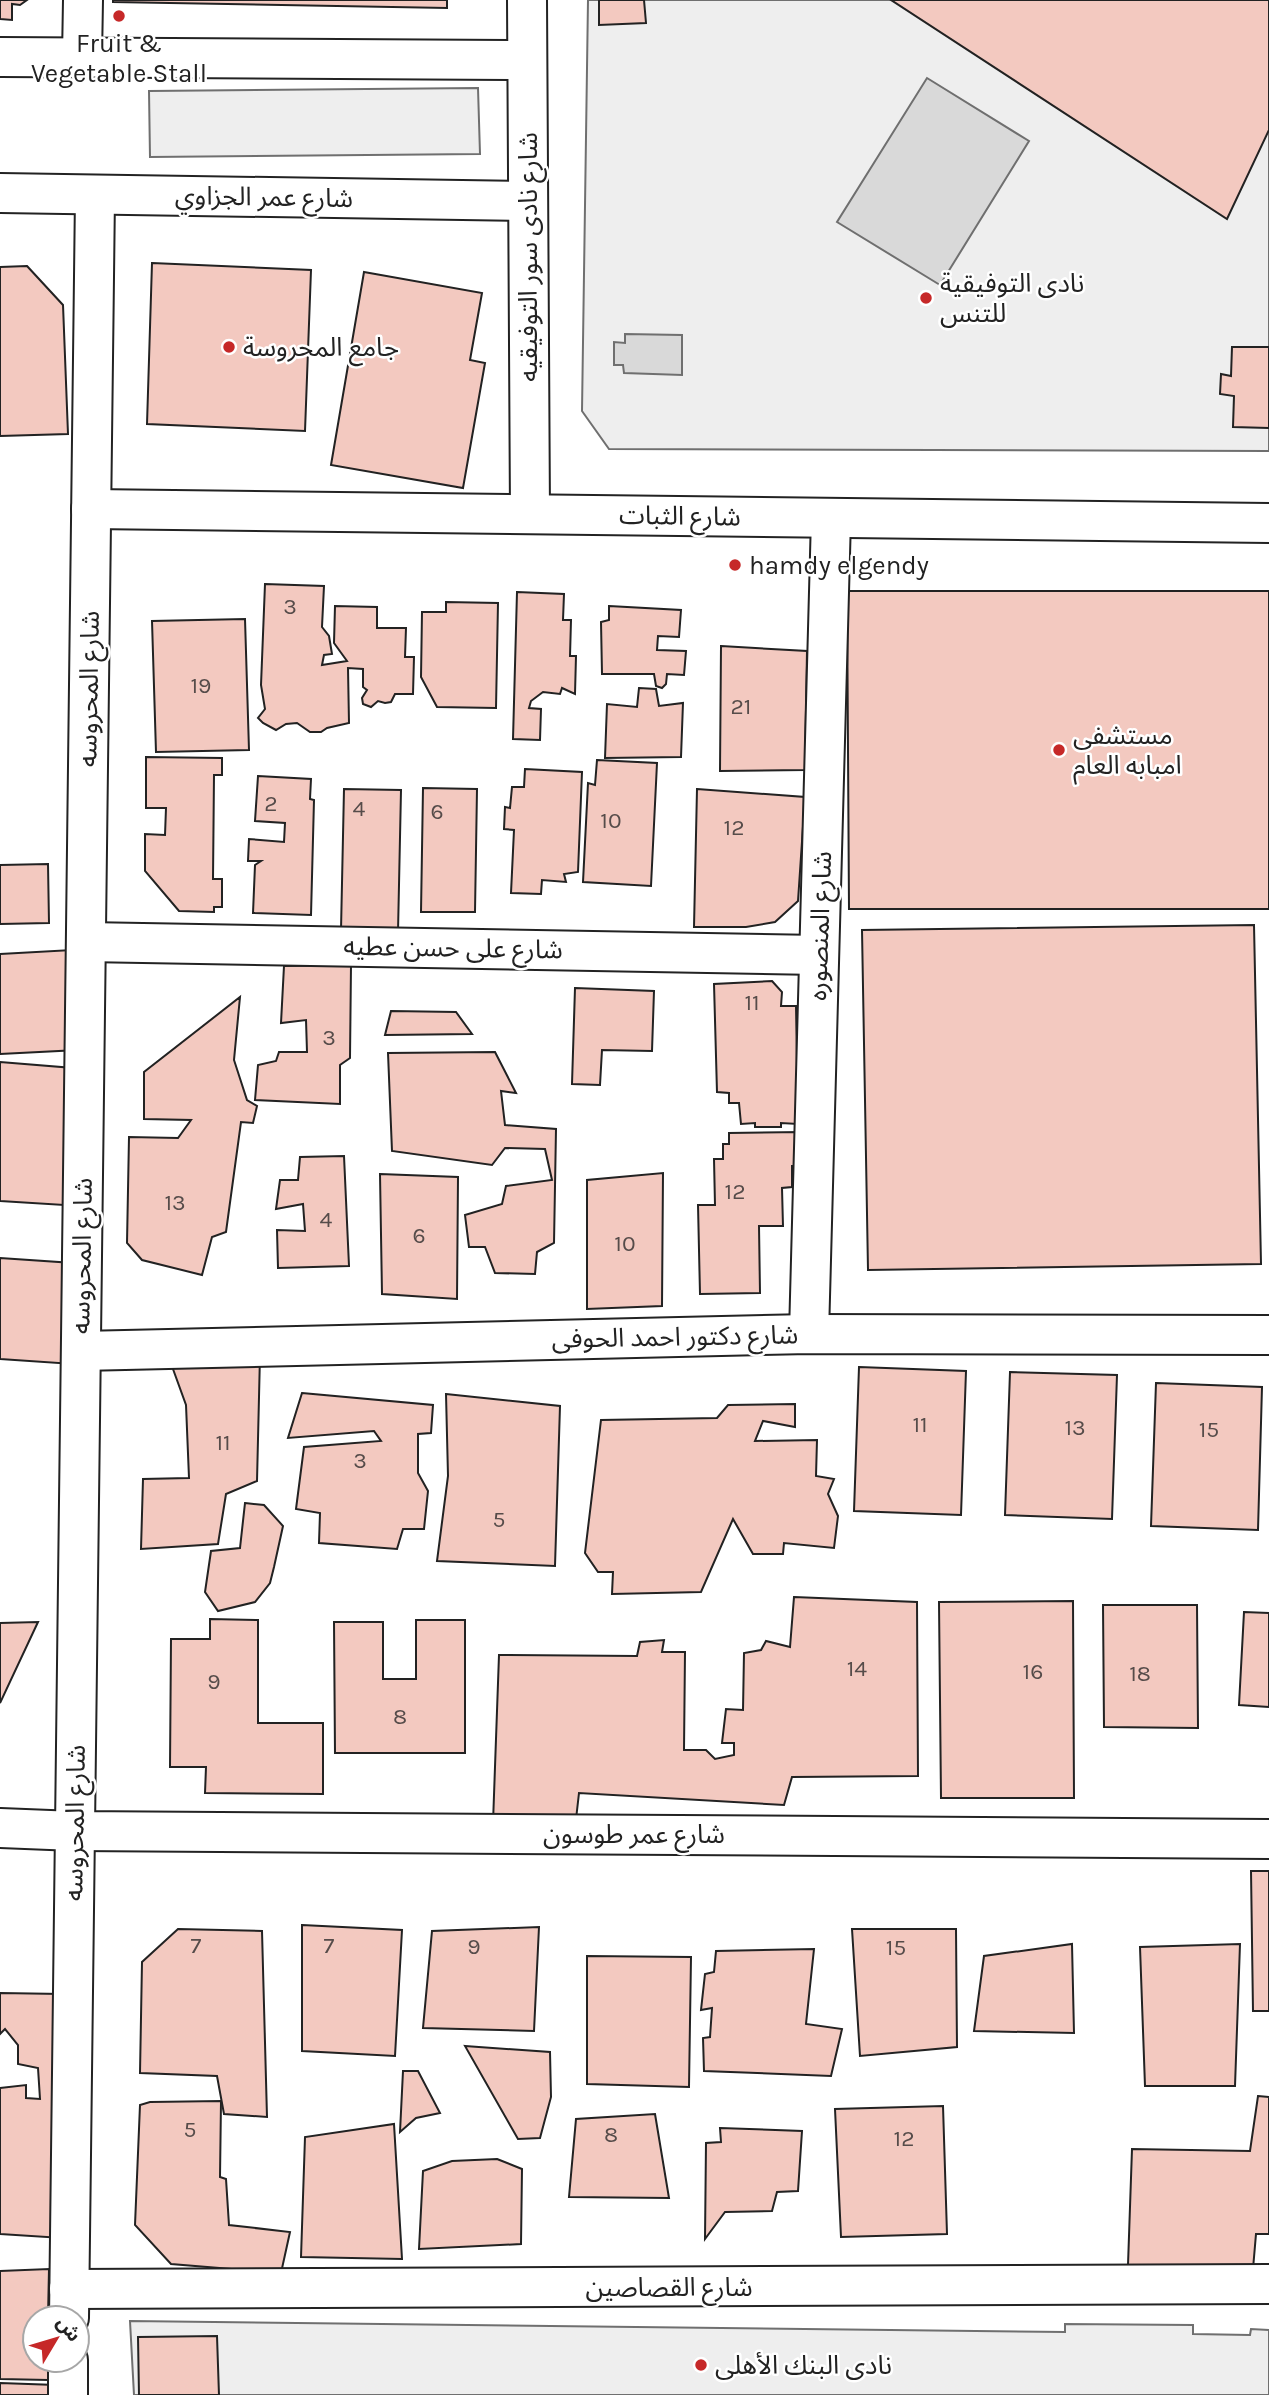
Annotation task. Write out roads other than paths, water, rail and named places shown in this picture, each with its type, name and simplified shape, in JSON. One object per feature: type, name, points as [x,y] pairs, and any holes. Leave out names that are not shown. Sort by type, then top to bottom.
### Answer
[{"type":"street","points":[[82,57],[83,0]]},
{"type":"street","name":"شارع نادى سور التوفيقيه","points":[[527,0],[530,514]]},
{"type":"street","points":[[0,57],[527,60]]},
{"type":"street","name":"شارع عمر الجزاوي","points":[[0,194],[528,201]]},
{"type":"street","name":"شارع المحروسه","points":[[69,2304],[95,195]]},
{"type":"street","name":"شارع الثبات","points":[[91,509],[1269,523]]},
{"type":"street","name":"شارع المنصوره","points":[[809,1334],[831,518]]},
{"type":"street","name":"شارع على حسن عطيه","points":[[86,942],[819,955]]},
{"type":"street","name":"شارع دكتور احمد الحوفى","points":[[81,1351],[809,1334],[1269,1335]]},
{"type":"street","name":"شارع عمر طوسون","points":[[0,1828],[75,1831],[1269,1839]]},
{"type":"street","name":"شارع القصاصين","points":[[69,2304],[1269,2284]]},
{"type":"street","points":[[68,2374],[68,2395]]},
{"type":"place","name":"Fruit & Vegetable Stall","points":[[119,16]]},
{"type":"place","name":"نادى التوفيقية للتنس","points":[[926,298]]},
{"type":"place","name":"جامع المحروسة","points":[[229,347]]},
{"type":"place","name":"hamdy elgendy","points":[[735,565]]},
{"type":"place","name":"مستشفى امبابه العام","points":[[1059,750]]},
{"type":"place","name":"نادى البنك الأهلى","points":[[701,2365]]}]
